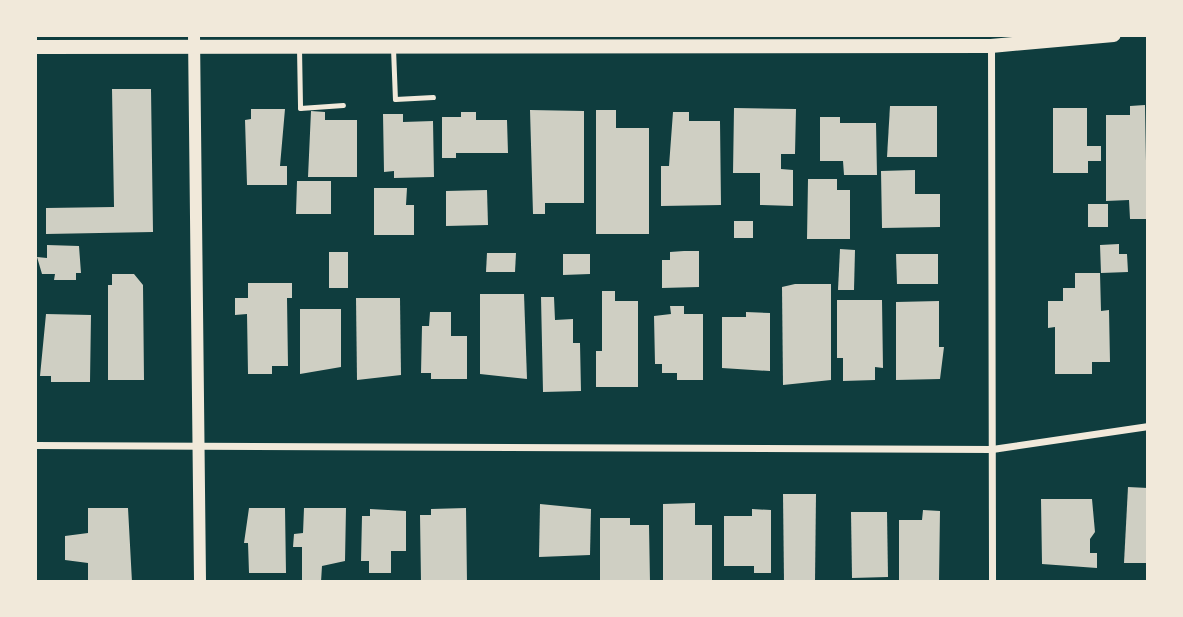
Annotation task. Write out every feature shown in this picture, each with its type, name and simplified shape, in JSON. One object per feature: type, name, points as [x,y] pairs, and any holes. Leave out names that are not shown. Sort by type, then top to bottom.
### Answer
[{"type":"main road","points":[[35,47],[194,42],[299,48],[991,46],[1114,35]]},
{"type":"street","points":[[194,42],[201,582]]},
{"type":"street","points":[[991,46],[992,582]]},
{"type":"street","points":[[35,445],[992,449],[1148,426]]},
{"type":"lane","points":[[299,48],[300,108],[343,105]]},
{"type":"lane","points":[[393,48],[395,99],[433,97]]},
{"type":"building","points":[[112,89],[151,89],[153,232],[46,234],[46,208],[114,207]]},
{"type":"building","points":[[1145,105],[1147,219],[1130,219],[1129,200],[1106,201],[1106,115],[1130,115],[1130,106]]},
{"type":"building","points":[[890,106],[937,106],[937,157],[887,157]]},
{"type":"building","points":[[734,108],[796,109],[795,154],[781,154],[781,169],[793,170],[793,206],[760,205],[760,173],[733,173]]},
{"type":"building","points":[[1053,108],[1087,108],[1087,146],[1101,146],[1101,161],[1088,161],[1088,173],[1053,173]]},
{"type":"building","points":[[251,109],[285,109],[280,166],[287,166],[287,185],[247,185],[245,120],[251,119]]},
{"type":"building","points":[[530,110],[584,111],[584,203],[545,203],[545,214],[533,214]]},
{"type":"building","points":[[596,110],[616,110],[616,128],[649,128],[649,234],[596,234]]},
{"type":"building","points":[[311,111],[325,112],[325,120],[357,120],[357,177],[308,177]]},
{"type":"building","points":[[461,112],[476,112],[476,120],[507,120],[508,153],[456,153],[456,158],[442,158],[442,117],[461,117]]},
{"type":"building","points":[[673,112],[689,112],[689,121],[720,121],[721,205],[661,206],[661,166],[669,166]]},
{"type":"building","points":[[383,114],[403,114],[403,122],[433,121],[434,177],[394,178],[394,171],[384,172]]},
{"type":"building","points":[[820,117],[840,117],[840,123],[876,123],[877,175],[844,175],[843,161],[820,161]]},
{"type":"building","points":[[915,170],[915,194],[940,194],[940,227],[882,228],[881,171]]},
{"type":"building","points":[[808,179],[837,179],[837,190],[850,190],[850,239],[807,239]]},
{"type":"building","points":[[297,181],[331,181],[331,214],[296,214]]},
{"type":"building","points":[[374,188],[407,188],[406,205],[414,205],[414,235],[374,235]]},
{"type":"building","points":[[487,190],[488,225],[446,226],[446,191]]},
{"type":"building","points":[[1088,204],[1108,204],[1108,227],[1088,227]]},
{"type":"building","points":[[734,221],[753,221],[753,238],[734,238]]},
{"type":"building","points":[[1119,244],[1119,254],[1127,254],[1128,272],[1101,273],[1100,245]]},
{"type":"building","points":[[47,245],[79,246],[81,273],[76,273],[76,280],[54,280],[55,274],[42,274],[37,257],[47,258]]},
{"type":"building","points":[[840,249],[855,250],[854,290],[838,290]]},
{"type":"building","points":[[699,251],[699,287],[662,288],[662,260],[670,260],[670,252]]},
{"type":"building","points":[[329,252],[348,252],[348,288],[329,288]]},
{"type":"building","points":[[487,253],[516,253],[515,272],[486,272]]},
{"type":"building","points":[[563,254],[590,254],[590,274],[563,275]]},
{"type":"building","points":[[896,254],[938,254],[938,284],[897,284]]},
{"type":"building","points":[[1075,273],[1100,273],[1101,311],[1109,310],[1110,362],[1092,362],[1092,374],[1055,374],[1055,327],[1048,328],[1048,301],[1063,301],[1063,288],[1075,288]]},
{"type":"building","points":[[112,274],[134,274],[143,285],[144,380],[108,380],[108,285],[112,285]]},
{"type":"building","points":[[248,283],[292,283],[292,298],[287,298],[288,366],[272,366],[272,374],[248,374],[247,314],[235,315],[235,298],[248,298]]},
{"type":"building","points":[[795,284],[831,284],[831,380],[783,385],[782,287]]},
{"type":"building","points":[[602,291],[615,291],[615,301],[638,301],[638,387],[596,387],[596,351],[602,351]]},
{"type":"building","points":[[480,294],[524,294],[527,379],[480,374]]},
{"type":"building","points":[[541,297],[554,297],[555,320],[573,319],[573,343],[580,343],[581,391],[543,392]]},
{"type":"building","points":[[356,298],[400,298],[401,375],[357,380]]},
{"type":"building","points":[[837,300],[882,300],[883,368],[875,367],[875,380],[843,381],[843,358],[837,358]]},
{"type":"building","points":[[939,301],[939,347],[944,347],[940,379],[896,380],[896,302]]},
{"type":"building","points":[[670,306],[684,306],[684,314],[703,314],[703,380],[677,380],[677,373],[662,373],[662,364],[655,364],[654,316],[671,314]]},
{"type":"building","points":[[300,309],[341,309],[341,367],[300,374]]},
{"type":"building","points":[[430,312],[451,312],[451,336],[467,336],[467,379],[431,379],[431,373],[421,373],[422,326],[429,326]]},
{"type":"building","points":[[746,312],[770,313],[770,371],[722,368],[722,317],[746,317]]},
{"type":"building","points":[[46,314],[91,315],[90,382],[51,382],[51,376],[40,376]]},
{"type":"building","points":[[1128,487],[1148,488],[1148,563],[1124,563]]},
{"type":"building","points":[[783,494],[816,494],[815,582],[784,582]]},
{"type":"building","points":[[1041,499],[1092,499],[1095,532],[1090,539],[1090,553],[1097,553],[1097,568],[1042,564]]},
{"type":"building","points":[[695,503],[695,525],[712,525],[712,581],[663,582],[663,504]]},
{"type":"building","points":[[540,504],[591,509],[590,555],[539,557]]},
{"type":"building","points":[[88,508],[128,508],[132,582],[88,582],[88,563],[65,560],[65,536],[88,533]]},
{"type":"building","points":[[249,508],[285,508],[286,573],[249,573],[248,543],[244,543]]},
{"type":"building","points":[[304,508],[346,508],[345,561],[322,566],[321,582],[302,582],[302,547],[293,547],[294,534],[303,533]]},
{"type":"building","points":[[466,508],[467,582],[421,582],[420,515],[431,515],[431,509]]},
{"type":"building","points":[[370,509],[406,511],[406,551],[391,551],[391,573],[369,573],[369,561],[361,561],[362,516],[370,516]]},
{"type":"building","points":[[752,509],[771,510],[771,573],[754,573],[754,566],[724,566],[724,516],[752,516]]},
{"type":"building","points":[[923,510],[940,511],[939,582],[899,582],[899,520],[922,520]]},
{"type":"building","points":[[851,512],[887,512],[888,577],[852,578]]},
{"type":"building","points":[[600,518],[630,518],[630,525],[649,525],[650,582],[600,582]]}]
